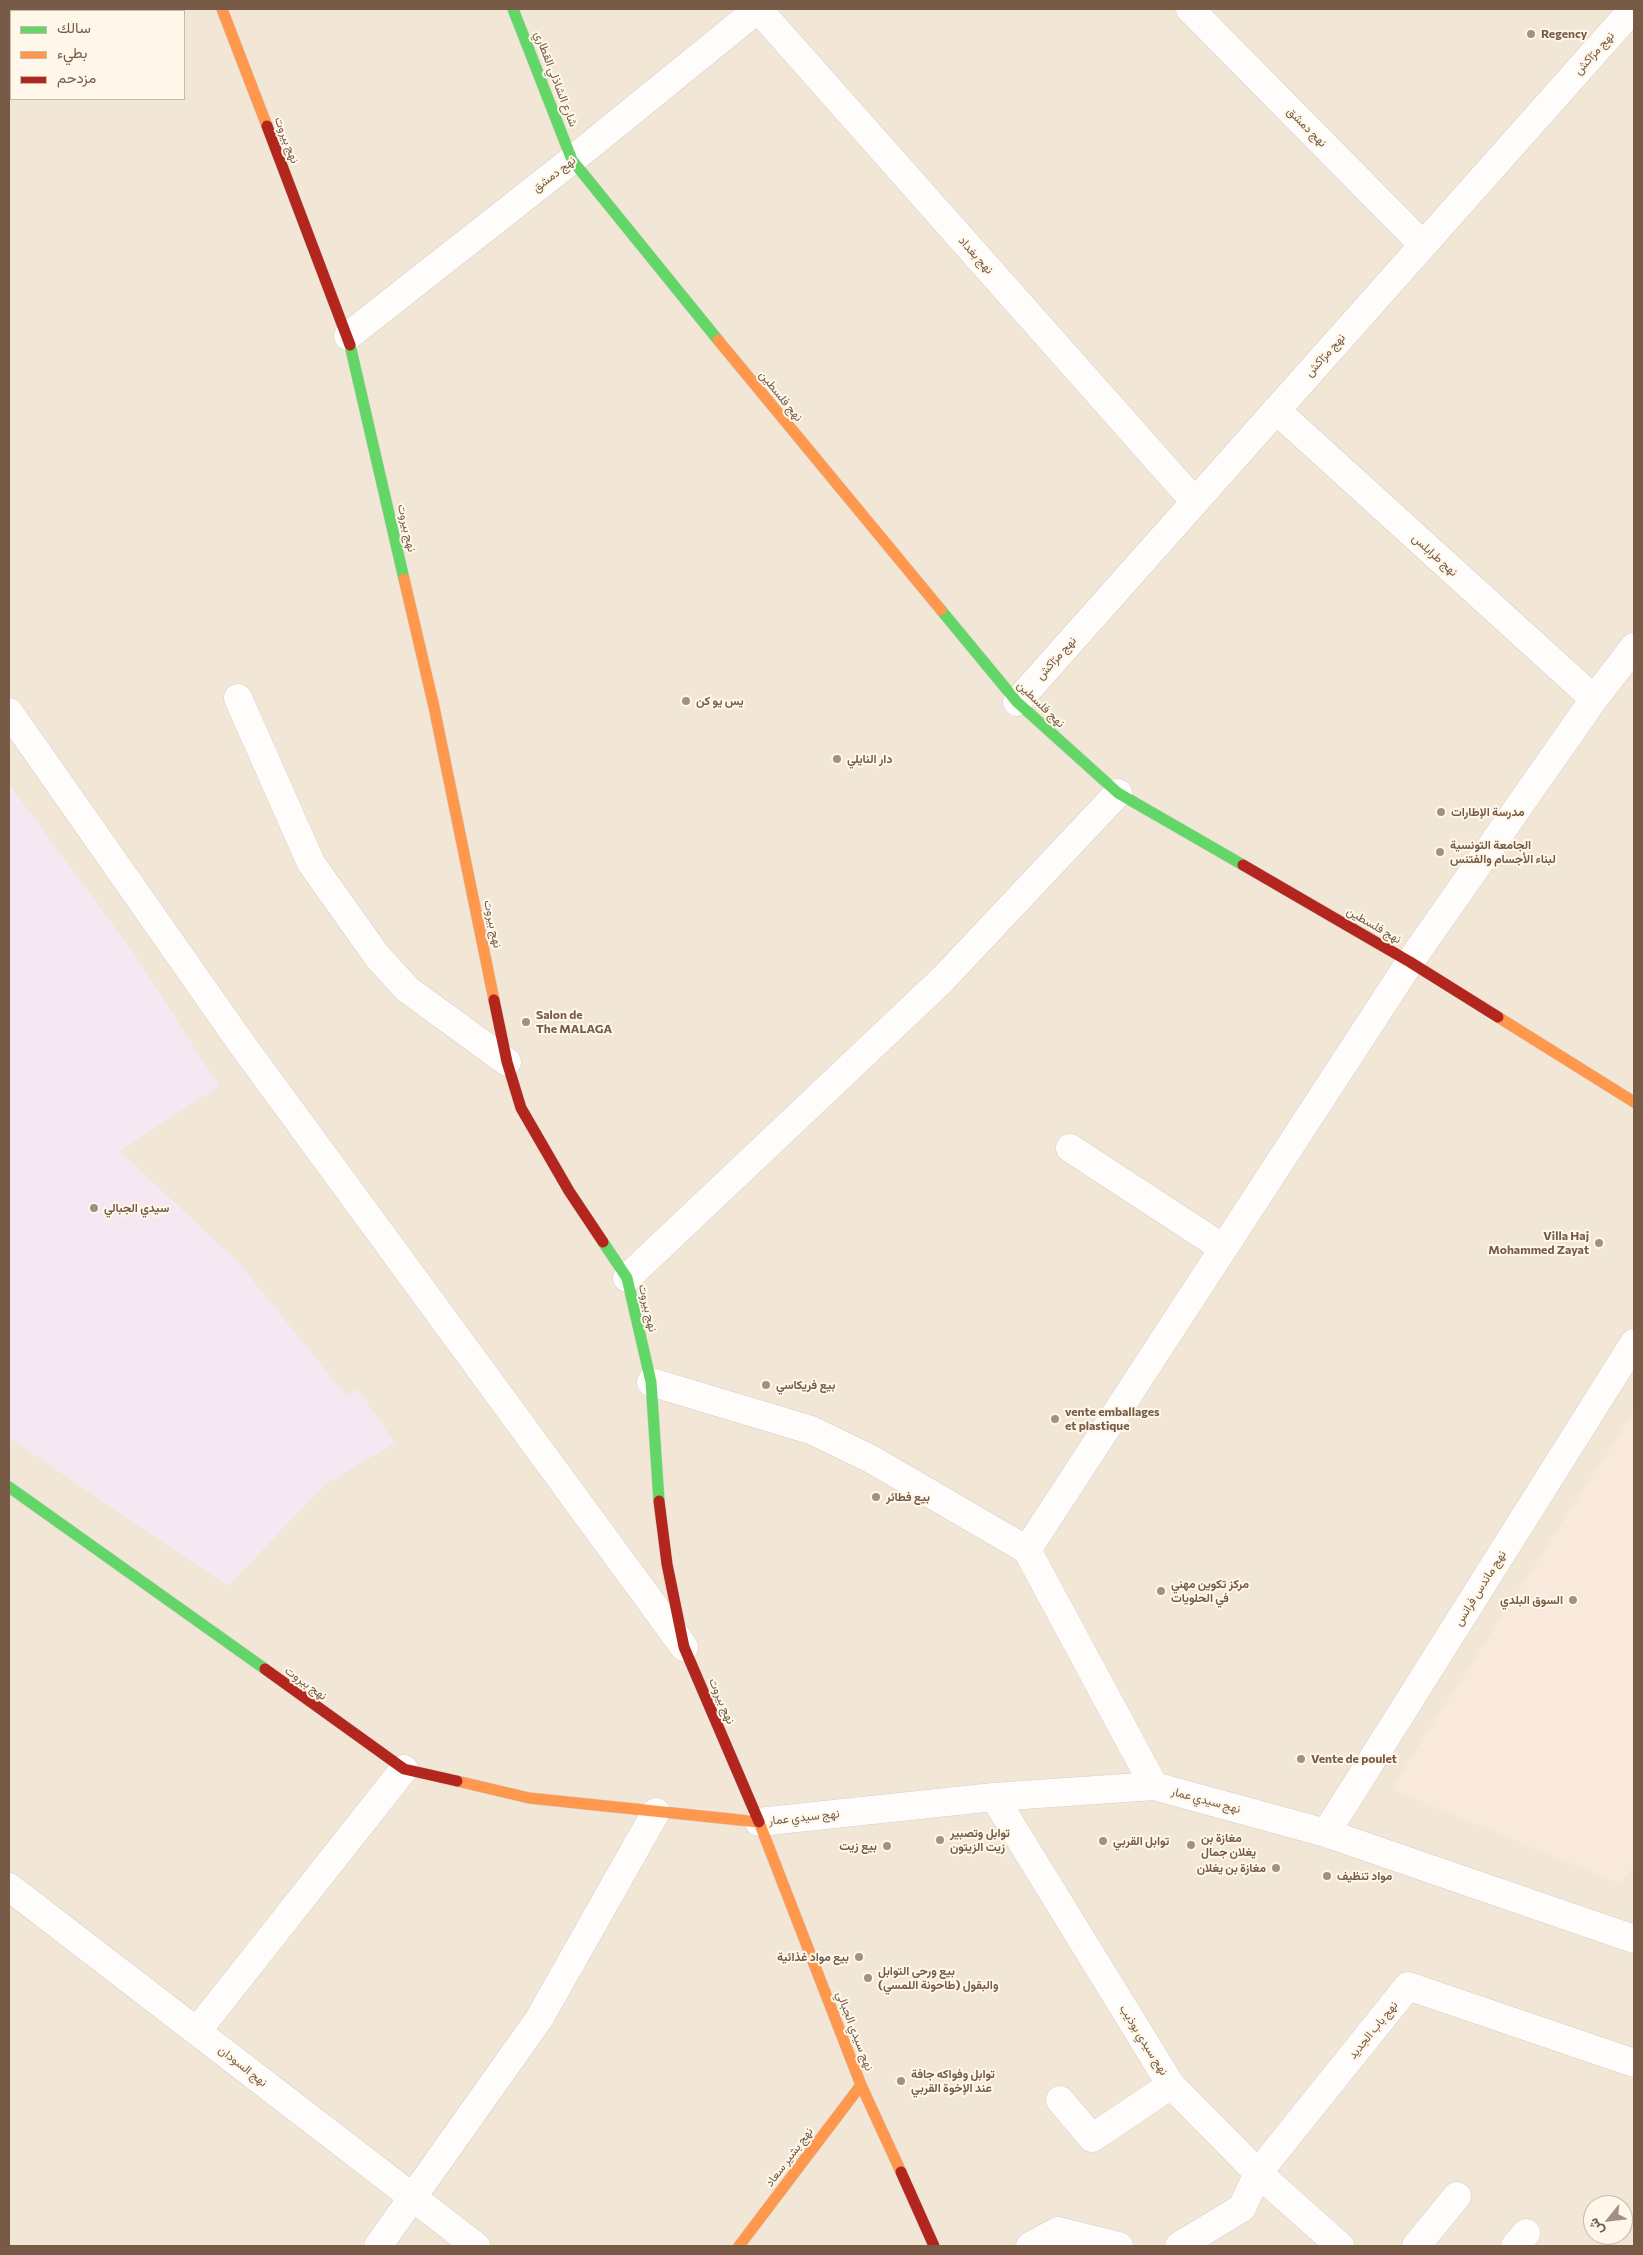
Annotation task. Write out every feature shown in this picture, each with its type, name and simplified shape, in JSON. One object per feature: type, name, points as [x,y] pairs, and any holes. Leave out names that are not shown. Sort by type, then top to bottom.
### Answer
[{"type":"street","name":"نهج بيروت","points":[[9,1487],[404,1770],[529,1798],[759,1822],[684,1647],[667,1564],[658,1496],[651,1382],[627,1278],[569,1191],[521,1108],[507,1062],[434,708],[348,336],[222,9]]},
{"type":"street","name":"شارع الشاذلي القطاري","points":[[513,9],[572,160]]},
{"type":"street","name":"نهج دمشق","points":[[348,336],[572,160],[758,9]]},
{"type":"street","name":"نهج بغداد","points":[[758,9],[1195,502]]},
{"type":"street","name":"نهج دمشق","points":[[1190,9],[1423,245]]},
{"type":"street","name":"نهج مرّاكش","points":[[1017,702],[1633,9]]},
{"type":"street","name":"نهج فلسطين","points":[[572,160],[816,462],[1017,702],[1118,793],[1410,962],[1634,1102]]},
{"type":"street","name":"نهج طرابلس","points":[[1276,410],[1594,699]]},
{"type":"street","points":[[1027,1550],[1410,962],[1594,699],[1634,647]]},
{"type":"street","points":[[238,698],[311,863],[377,956],[408,990],[507,1062]]},
{"type":"street","points":[[9,712],[241,1043],[684,1647]]},
{"type":"street","points":[[627,1278],[942,980],[1118,793]]},
{"type":"street","points":[[1070,1148],[1223,1248]]},
{"type":"street","name":"نهج ماندس فرانس","points":[[1326,1833],[1634,1343]]},
{"type":"street","points":[[651,1382],[811,1430],[871,1459],[1027,1550],[1154,1786]]},
{"type":"street","points":[[197,2031],[404,1770]]},
{"type":"street","name":"نهج سيدي عمار","points":[[759,1822],[994,1797],[1154,1786],[1326,1833],[1634,1939]]},
{"type":"street","name":"نهج سيدي بوذيب","points":[[994,1797],[1171,2085],[1258,2174],[1340,2246]]},
{"type":"street","points":[[378,2246],[539,2019],[656,1812]]},
{"type":"street","name":"نهج سيدي الجبالي","points":[[759,1822],[861,2085],[934,2246]]},
{"type":"street","name":"نهج السودان","points":[[9,1887],[476,2246]]},
{"type":"street","name":"نهج باب الجديد","points":[[1179,2246],[1242,2208],[1258,2174],[1408,1986],[1634,2063]]},
{"type":"street","name":"نهج بشير سعاد","points":[[739,2246],[861,2085]]},
{"type":"street","points":[[1060,2100],[1092,2138],[1171,2085]]},
{"type":"street","points":[[1416,2246],[1457,2196]]},
{"type":"street","points":[[1030,2246],[1058,2231],[1119,2246]]},
{"type":"shaded area","points":[[9,9],[1634,9],[1634,2246],[9,2246]]},
{"type":"shaded area","name":"سيدي الجبالي","points":[[9,784],[136,956],[219,1086],[120,1151],[240,1264],[346,1396],[358,1389],[395,1443],[327,1483],[228,1586],[9,1438]]},
{"type":"shaded area","name":"السوق البلدي","points":[[1634,1411],[1634,1866],[1620,1884],[1391,1789]]},
{"type":"traffic: fast","points":[[513,9],[572,160],[718,340]]},
{"type":"traffic: fast","points":[[350,345],[404,579]]},
{"type":"traffic: fast","points":[[941,610],[1017,702],[1118,793],[1243,865]]},
{"type":"traffic: fast","points":[[603,1242],[627,1278],[651,1382],[659,1501]]},
{"type":"traffic: fast","points":[[9,1487],[265,1669]]},
{"type":"traffic: slow","points":[[222,9],[267,126]]},
{"type":"traffic: slow","points":[[718,340],[941,610]]},
{"type":"traffic: slow","points":[[404,579],[434,707],[494,1000]]},
{"type":"traffic: slow","points":[[1498,1017],[1634,1102]]},
{"type":"traffic: slow","points":[[457,1781],[529,1798],[759,1822]]},
{"type":"traffic: slow","points":[[759,1822],[861,2085],[901,2172]]},
{"type":"traffic: slow","points":[[739,2246],[861,2085]]},
{"type":"traffic: jam","points":[[267,126],[350,345]]},
{"type":"traffic: jam","points":[[1243,865],[1410,962],[1498,1017]]},
{"type":"traffic: jam","points":[[494,1000],[507,1062],[521,1108],[569,1191],[603,1242]]},
{"type":"traffic: jam","points":[[659,1501],[667,1564],[684,1647],[759,1822]]},
{"type":"traffic: jam","points":[[265,1669],[404,1769],[457,1781]]},
{"type":"traffic: jam","points":[[901,2172],[934,2246]]},
{"type":"place","name":"Regency","points":[[1531,34]]},
{"type":"place","name":"يس يو كن","points":[[686,701]]},
{"type":"place","name":"دار النايلي","points":[[837,759]]},
{"type":"place","name":"مدرسة الإطارات","points":[[1441,812]]},
{"type":"place","name":"الجامعة التونسية لبناء الأجسام والفتنس","points":[[1440,852]]},
{"type":"place","name":"Salon de The MALAGA","points":[[526,1022]]},
{"type":"place","name":"سيدي الجبالي","points":[[94,1208]]},
{"type":"place","name":"Villa Haj Mohammed Zayat","points":[[1599,1243]]},
{"type":"place","name":"بيع فريكاسي","points":[[766,1385]]},
{"type":"place","name":"vente emballages et plastique","points":[[1055,1419]]},
{"type":"place","name":"بيع فطائر","points":[[876,1497]]},
{"type":"place","name":"مركز تكوين مهني في الحلويات","points":[[1161,1591]]},
{"type":"place","name":"السوق البلدي","points":[[1573,1600]]},
{"type":"place","name":"Vente de poulet","points":[[1301,1759]]},
{"type":"place","name":"توابل وتصبير زيت الزيتون","points":[[940,1840]]},
{"type":"place","name":"توابل القربي","points":[[1103,1841]]},
{"type":"place","name":"مغازة بن يغلان جمال","points":[[1191,1845]]},
{"type":"place","name":"بيع زيت","points":[[887,1846]]},
{"type":"place","name":"مغازة بن يغلان","points":[[1276,1868]]},
{"type":"place","name":"مواد تنظيف","points":[[1327,1876]]},
{"type":"place","name":"بيع مواد غذائية","points":[[859,1957]]},
{"type":"place","name":"بيع ورحي التوابل والبقول (طاحونة اللمسي)","points":[[868,1978]]},
{"type":"place","name":"توابل وفواكه جافة عند الإخوة القربي","points":[[901,2081]]}]
